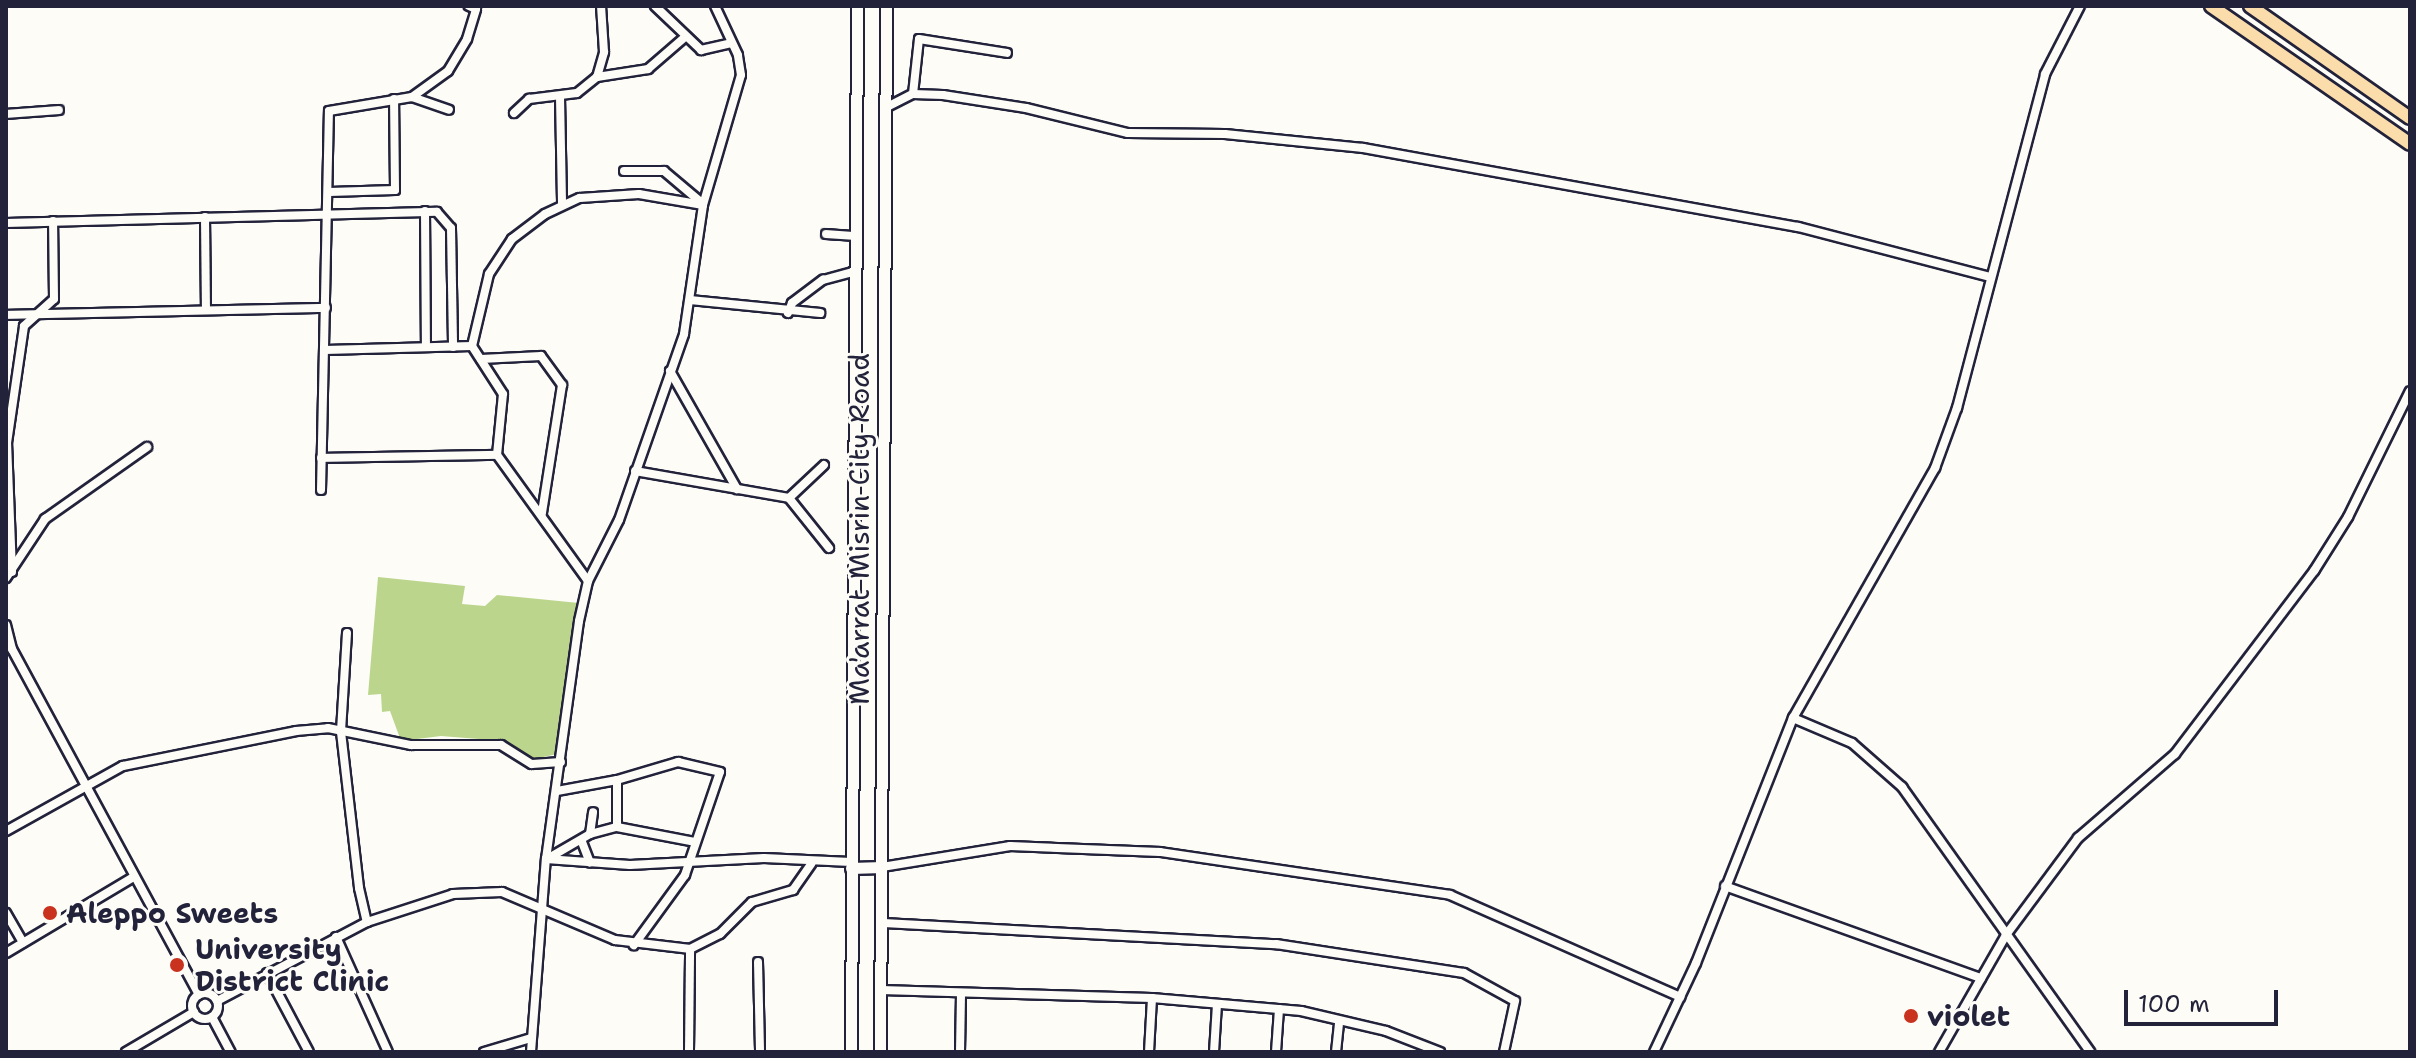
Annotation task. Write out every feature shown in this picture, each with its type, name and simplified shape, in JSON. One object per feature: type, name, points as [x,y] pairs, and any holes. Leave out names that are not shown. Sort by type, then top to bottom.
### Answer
[{"type":"main road","name":"Ma'arrat Misrin City Road","points":[[851,1052],[857,6]]},
{"type":"main road","name":"Ma'arrat Misrin City Road","points":[[880,1052],[886,6]]},
{"type":"main road","points":[[2211,6],[2410,144]]},
{"type":"main road","points":[[2250,6],[2410,118]]},
{"type":"main road","points":[[851,865],[882,867]]},
{"type":"street","points":[[597,77],[604,52],[601,6]]},
{"type":"street","points":[[655,6],[685,37],[707,52],[731,43]]},
{"type":"street","points":[[531,1052],[546,859],[588,581],[619,520],[670,371],[690,300],[703,205],[741,75],[715,6]]},
{"type":"street","points":[[1654,1052],[1680,997],[1793,718],[1935,468],[1957,408],[2045,74],[2080,6]]},
{"type":"street","points":[[412,97],[448,71],[463,52],[474,7]]},
{"type":"street","points":[[514,113],[529,99],[577,93],[597,77],[648,69],[685,37]]},
{"type":"street","points":[[913,94],[919,39],[1007,53]]},
{"type":"street","points":[[885,108],[913,94],[1026,108],[1128,133],[1225,134],[1363,148],[1798,227],[1990,277]]},
{"type":"street","points":[[321,490],[329,111],[412,97],[449,110]]},
{"type":"street","points":[[560,97],[562,205]]},
{"type":"street","points":[[329,192],[395,190],[394,99]]},
{"type":"street","points":[[6,114],[59,110]]},
{"type":"street","points":[[624,171],[664,171],[703,205]]},
{"type":"street","points":[[588,581],[542,513],[497,455],[503,394],[472,346],[489,274],[512,239],[562,205],[600,194],[626,194],[703,205]]},
{"type":"street","points":[[425,211],[426,347]]},
{"type":"street","points":[[6,223],[425,211],[442,214],[450,224],[453,347]]},
{"type":"street","points":[[205,217],[206,310]]},
{"type":"street","points":[[9,575],[7,443],[22,334],[54,299],[53,221]]},
{"type":"street","points":[[826,234],[856,236]]},
{"type":"street","points":[[788,313],[792,303],[823,280],[856,271]]},
{"type":"street","points":[[690,300],[788,313],[820,313]]},
{"type":"street","points":[[6,315],[326,308]]},
{"type":"street","points":[[325,350],[472,346]]},
{"type":"street","points":[[481,359],[541,356],[562,385],[542,513]]},
{"type":"street","points":[[670,371],[737,489]]},
{"type":"street","points":[[1939,1052],[2006,935],[2078,838],[2175,754],[2235,681],[2348,517],[2410,391]]},
{"type":"street","points":[[9,575],[45,519],[147,447]]},
{"type":"street","points":[[321,458],[497,455]]},
{"type":"street","points":[[789,498],[824,465]]},
{"type":"street","points":[[635,471],[789,498],[829,548]]},
{"type":"street","points":[[6,625],[9,649],[132,878],[199,995],[194,1012],[126,1052]]},
{"type":"street","points":[[347,633],[341,732],[359,888],[367,922]]},
{"type":"street","points":[[1793,718],[1838,735],[1890,775],[2090,1052]]},
{"type":"street","points":[[6,831],[85,787],[141,762],[296,731],[341,732],[400,744],[501,745],[532,764],[561,762]]},
{"type":"street","points":[[557,791],[617,780],[678,762],[720,772],[681,880],[648,919],[634,945]]},
{"type":"street","points":[[617,780],[617,827]]},
{"type":"street","points":[[590,834],[593,812]]},
{"type":"street","points":[[546,859],[582,842],[590,834],[617,827],[695,842]]},
{"type":"street","points":[[582,842],[590,863]]},
{"type":"street","points":[[882,867],[1010,846],[1160,852],[1450,895],[1680,997]]},
{"type":"street","points":[[546,859],[590,863],[688,863],[772,858],[811,864],[851,865]]},
{"type":"street","points":[[231,1052],[212,1017],[217,1001],[367,922],[425,901],[494,890],[634,945],[690,949],[720,934],[752,902],[793,890],[811,864]]},
{"type":"street","points":[[6,953],[132,878]]},
{"type":"street","points":[[1725,886],[1981,978]]},
{"type":"street","points":[[6,913],[23,943]]},
{"type":"street","points":[[883,923],[1276,944],[1464,973],[1515,1001],[1504,1052]]},
{"type":"street","points":[[336,937],[388,1052]]},
{"type":"street","points":[[689,1052],[690,949]]},
{"type":"street","points":[[758,962],[760,1052]]},
{"type":"street","points":[[267,973],[309,1052]]},
{"type":"street","points":[[881,990],[1152,998],[1279,1009],[1386,1031],[1440,1052]]},
{"type":"street","points":[[960,1052],[961,993]]},
{"type":"street","points":[[199,995],[209,994],[217,1001]]},
{"type":"street","points":[[1149,1052],[1152,998]]},
{"type":"street","points":[[1214,1052],[1217,1004]]},
{"type":"street","points":[[1276,1052],[1279,1009]]},
{"type":"street","points":[[194,1012],[212,1017]]},
{"type":"street","points":[[1336,1052],[1339,1022]]},
{"type":"street","points":[[484,1052],[531,1038]]},
{"type":"green space","points":[[378,577],[465,586],[462,604],[485,606],[497,595],[579,603],[557,754],[534,759],[505,741],[441,736],[401,741],[390,711],[382,712],[381,694],[368,695]]},
{"type":"place","name":"Aleppo Sweets","points":[[50,913]]},
{"type":"place","name":"University District Clinic","points":[[177,965]]},
{"type":"place","name":"violet","points":[[1911,1016]]}]
